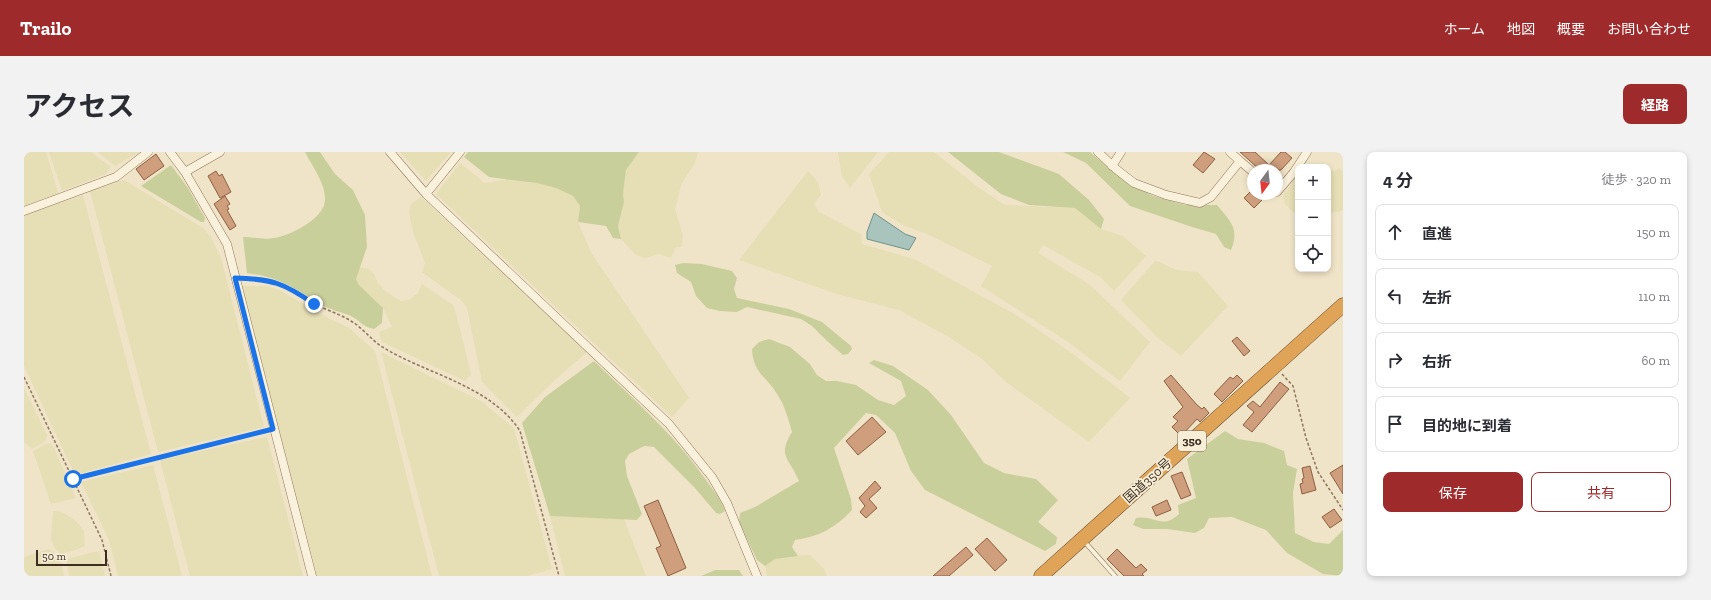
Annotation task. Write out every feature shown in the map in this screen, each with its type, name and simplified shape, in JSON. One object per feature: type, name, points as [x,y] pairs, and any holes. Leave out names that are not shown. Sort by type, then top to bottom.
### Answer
[{"type":"highway","name":"国道350号","points":[[1041,576],[1343,305]]},
{"type":"street","points":[[24,211],[116,177],[148,152]]},
{"type":"street","points":[[170,152],[185,172],[227,244],[273,429],[312,576]]},
{"type":"street","points":[[185,172],[220,152]]},
{"type":"street","points":[[390,152],[426,194],[669,424],[712,477],[727,502],[757,576]]},
{"type":"street","points":[[426,194],[460,152]]},
{"type":"street","points":[[1098,152],[1112,166],[1134,183],[1166,195],[1200,203],[1211,197],[1240,161]]},
{"type":"street","points":[[1112,166],[1121,152]]},
{"type":"street","points":[[1230,152],[1247,167]]},
{"type":"street","points":[[1283,185],[1294,172],[1307,152]]},
{"type":"lane","points":[[1082,539],[1115,576]]},
{"type":"path","points":[[235,278],[273,281],[298,292],[314,304],[351,321],[384,348],[482,394],[515,423],[520,431],[560,576]]},
{"type":"path","points":[[1276,366],[1293,386],[1306,438],[1318,472],[1343,510]]},
{"type":"path","points":[[24,376],[102,540],[111,576]]},
{"type":"path","points":[[73,479],[273,429]]},
{"type":"shaded area","points":[[24,152],[46,152],[58,193],[24,206]]},
{"type":"shaded area","points":[[49,152],[91,152],[111,167],[106,174],[62,191]]},
{"type":"shaded area","points":[[98,152],[140,152],[115,166]]},
{"type":"shaded area","points":[[400,152],[451,152],[426,181]]},
{"type":"shaded area","points":[[639,152],[698,152],[695,163],[681,185],[675,209],[683,236],[681,247],[676,247],[671,258],[659,254],[645,258],[636,255],[621,239],[618,226],[624,202],[623,194],[626,170]]},
{"type":"shaded area","points":[[838,152],[878,152],[850,188],[842,177]]},
{"type":"shaded area","points":[[889,152],[934,152],[978,187],[1005,205],[1075,208],[1101,229],[1123,236],[1146,256],[1114,291],[1100,277],[1043,245],[1038,253],[1089,284],[1150,342],[1120,381],[1068,342],[981,286],[992,266],[927,234],[905,226],[882,212],[869,174]]},
{"type":"shaded area","points":[[460,163],[485,183],[507,179],[537,183],[556,188],[573,196],[580,206],[578,222],[592,254],[689,398],[672,417],[436,194]]},
{"type":"shaded area","points":[[1339,168],[1343,171],[1343,211],[1331,213],[1331,169],[1335,171]]},
{"type":"shaded area","points":[[808,171],[818,182],[821,195],[814,204],[819,212],[861,234],[862,244],[914,259],[1018,316],[1073,354],[1130,398],[1089,442],[1006,382],[982,359],[949,337],[899,310],[840,295],[739,260]]},
{"type":"shaded area","points":[[1295,178],[1295,213],[1285,204],[1283,196]]},
{"type":"shaded area","points":[[124,180],[203,228],[211,237],[221,258],[264,427],[158,452],[90,191]]},
{"type":"shaded area","points":[[83,195],[151,454],[75,475],[24,366],[24,215]]},
{"type":"shaded area","points":[[421,197],[587,352],[557,378],[517,417],[482,382],[467,308],[462,301],[422,272],[425,263],[413,232],[409,212],[411,204]]},
{"type":"shaded area","points":[[1155,261],[1176,270],[1198,272],[1228,306],[1181,356],[1158,338],[1121,300]]},
{"type":"shaded area","points":[[359,267],[369,269],[375,275],[377,282],[385,291],[401,301],[409,300],[418,293],[422,284],[453,305],[471,374],[465,381],[382,342],[379,332],[392,327],[383,308],[359,285],[356,279]]},
{"type":"shaded area","points":[[242,286],[267,286],[279,290],[328,318],[348,327],[375,351],[432,576],[317,576]]},
{"type":"shaded area","points":[[381,352],[481,401],[514,428],[552,569],[527,576],[439,576]]},
{"type":"shaded area","points":[[24,388],[47,435],[46,441],[32,449],[24,442]]},
{"type":"shaded area","points":[[267,437],[303,576],[190,576],[160,460]]},
{"type":"shaded area","points":[[48,443],[53,446],[76,498],[51,504],[33,451]]},
{"type":"shaded area","points":[[153,465],[182,576],[118,576],[109,540],[81,482]]},
{"type":"shaded area","points":[[53,511],[62,512],[76,521],[84,531],[85,546],[60,554],[54,547],[51,539]]},
{"type":"shaded area","points":[[550,516],[624,519],[646,576],[565,576]]},
{"type":"shaded area","points":[[49,549],[60,557],[64,576],[24,576],[24,557]]},
{"type":"shaded area","points":[[99,551],[105,576],[69,576],[66,559]]},
{"type":"shaded area","points":[[810,555],[824,569],[827,576],[767,576],[765,566],[775,559],[788,556]]},
{"type":"green space","points":[[305,152],[320,152],[335,174],[353,190],[365,215],[367,247],[356,279],[359,285],[383,308],[382,323],[374,329],[364,325],[351,316],[325,307],[287,284],[259,275],[247,273],[243,237],[270,239],[289,234],[306,225],[319,213],[323,207],[325,194],[318,175]]},
{"type":"green space","points":[[468,152],[639,152],[626,170],[623,194],[624,202],[618,226],[621,239],[613,238],[606,226],[578,222],[580,206],[573,196],[556,188],[537,183],[489,177],[464,157]]},
{"type":"green space","points":[[948,152],[999,152],[1059,174],[1089,200],[1104,219],[1101,229],[1075,208],[1029,205],[1001,194]]},
{"type":"green space","points":[[1063,152],[1090,152],[1122,179],[1153,196],[1185,205],[1217,205],[1230,220],[1234,230],[1234,242],[1231,250],[1224,247],[1216,234],[1130,206],[1086,163]]},
{"type":"green space","points":[[171,165],[188,188],[205,218],[204,222],[201,222],[141,186]]},
{"type":"green space","points":[[683,263],[702,264],[732,271],[737,278],[734,289],[737,298],[789,309],[822,322],[851,346],[852,349],[848,354],[843,355],[812,326],[801,319],[747,307],[737,312],[720,311],[707,308],[696,296],[691,282],[677,273],[675,265]]},
{"type":"green space","points":[[769,339],[790,347],[810,364],[817,375],[826,381],[837,381],[856,385],[878,400],[894,405],[906,396],[901,381],[869,363],[874,360],[893,366],[928,390],[951,415],[984,463],[1004,473],[1036,479],[1058,500],[1038,522],[1057,537],[1056,544],[1045,551],[925,490],[911,471],[895,433],[876,415],[866,413],[834,448],[851,499],[852,510],[840,522],[826,531],[811,537],[795,540],[792,547],[798,556],[775,559],[765,566],[757,560],[739,522],[740,513],[755,507],[799,481],[786,457],[785,452],[785,447],[792,432],[786,412],[773,388],[757,369],[753,357],[752,349],[759,342]]},
{"type":"green space","points":[[594,361],[653,418],[681,448],[717,495],[725,511],[720,514],[716,513],[695,488],[654,447],[644,446],[629,454],[625,461],[627,476],[642,514],[637,520],[550,516],[522,423],[545,397]]},
{"type":"green space","points":[[1225,431],[1238,439],[1264,443],[1284,451],[1287,465],[1297,469],[1293,493],[1295,533],[1314,542],[1329,544],[1343,530],[1343,576],[1323,574],[1287,553],[1266,530],[1232,517],[1209,518],[1204,528],[1195,533],[1167,529],[1143,529],[1133,525],[1136,518],[1148,518],[1163,522],[1173,519],[1179,514],[1178,505],[1196,498],[1187,459]]},
{"type":"green space","points":[[715,570],[739,570],[743,576],[701,576]]},
{"type":"water","points":[[874,213],[905,234],[916,238],[909,250],[867,239],[867,232]]},
{"type":"building","points":[[1204,152],[1215,159],[1203,173],[1193,165]]},
{"type":"building","points":[[1240,152],[1255,152],[1268,164],[1253,164]]},
{"type":"building","points":[[1281,152],[1285,152],[1292,158],[1283,168],[1283,164],[1270,164]]},
{"type":"building","points":[[156,154],[164,166],[144,180],[136,169]]},
{"type":"building","points":[[216,171],[219,176],[222,174],[231,192],[220,198],[208,176]]},
{"type":"building","points":[[1247,195],[1247,200],[1262,200],[1254,208],[1244,198]]},
{"type":"building","points":[[225,196],[230,204],[227,206],[229,209],[227,210],[236,226],[230,230],[214,204]]},
{"type":"building","points":[[1237,337],[1250,351],[1244,356],[1232,341]]},
{"type":"building","points":[[1171,375],[1197,405],[1202,409],[1204,407],[1209,413],[1200,422],[1197,419],[1181,436],[1172,427],[1178,421],[1173,417],[1183,407],[1164,381]]},
{"type":"building","points":[[1237,375],[1243,381],[1222,402],[1214,394],[1230,377],[1233,379]]},
{"type":"building","points":[[1280,382],[1289,389],[1252,432],[1243,425],[1254,412],[1247,406],[1253,401],[1260,407]]},
{"type":"building","points":[[872,417],[886,432],[858,455],[846,441]]},
{"type":"building","points":[[1343,465],[1343,494],[1330,473]]},
{"type":"building","points":[[1310,466],[1316,490],[1302,494],[1300,484],[1303,483],[1302,479],[1304,478],[1302,468]]},
{"type":"building","points":[[1182,472],[1191,495],[1181,499],[1171,476]]},
{"type":"building","points":[[875,481],[881,488],[869,499],[877,508],[866,518],[860,512],[865,506],[859,498]]},
{"type":"building","points":[[658,500],[686,568],[668,576],[656,548],[661,546],[644,506]]},
{"type":"building","points":[[1167,500],[1171,510],[1156,516],[1152,507]]},
{"type":"building","points":[[1334,509],[1342,520],[1330,528],[1322,517]]},
{"type":"building","points":[[987,538],[1007,560],[995,571],[975,549]]},
{"type":"building","points":[[966,547],[973,555],[949,576],[933,576]]},
{"type":"building","points":[[1117,549],[1136,568],[1141,564],[1147,570],[1142,574],[1144,576],[1124,576],[1107,559]]},
{"type":"route","points":[[73,479],[273,429],[235,278],[273,281],[298,292],[314,304]]}]
